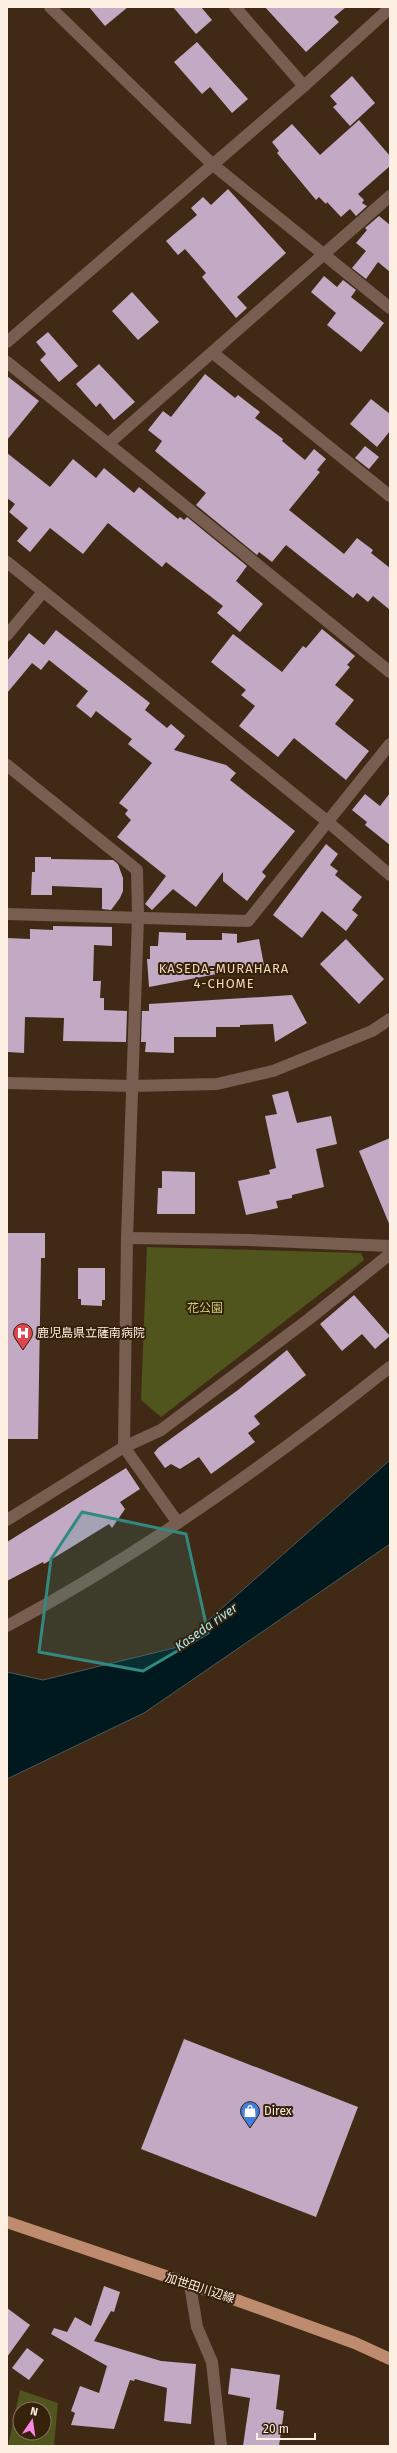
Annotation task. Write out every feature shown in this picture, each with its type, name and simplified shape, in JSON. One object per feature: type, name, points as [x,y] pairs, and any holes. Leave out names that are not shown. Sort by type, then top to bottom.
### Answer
[{"type":"main road","name":"加世田川辺線","points":[[7,2222],[355,2343],[390,2359]]},
{"type":"street","points":[[50,7],[212,164],[390,308]]},
{"type":"street","points":[[235,7],[304,86]]},
{"type":"street","points":[[7,342],[304,86],[390,8]]},
{"type":"street","points":[[109,443],[390,196]]},
{"type":"street","points":[[213,353],[390,496]]},
{"type":"street","points":[[7,362],[109,443],[390,672]]},
{"type":"street","points":[[7,562],[328,822],[390,875]]},
{"type":"street","points":[[7,636],[43,592]]},
{"type":"street","points":[[7,914],[248,921],[390,744]]},
{"type":"street","points":[[7,765],[137,870],[138,917],[127,1238],[124,1447],[178,1523]]},
{"type":"street","points":[[7,1083],[132,1086],[217,1084],[273,1071],[372,1030],[390,1019]]},
{"type":"street","points":[[127,1238],[250,1240],[390,1246]]},
{"type":"street","points":[[7,1520],[124,1447],[161,1430],[309,1319],[390,1254]]},
{"type":"street","points":[[7,1626],[50,1603],[178,1523],[306,1434],[390,1367]]},
{"type":"street","points":[[190,2285],[197,2327],[212,2362],[221,2446]]},
{"type":"highlighted area","points":[[82,1512],[186,1534],[208,1633],[143,1671],[39,1652],[51,1559]]},
{"type":"green space","name":"花公園","points":[[147,1247],[361,1253],[364,1260],[161,1417],[141,1400]]},
{"type":"green space","points":[[20,2390],[58,2403],[54,2446],[8,2446],[12,2427],[12,2441],[52,2441],[52,2401],[18,2401]]},
{"type":"water","name":"Kaseda river","points":[[390,1460],[390,1544],[144,1713],[7,1779],[7,1672],[43,1680],[178,1647]]},
{"type":"building","points":[[89,7],[128,7],[105,26]]},
{"type":"building","points":[[173,7],[201,7],[212,20],[196,34]]},
{"type":"building","points":[[265,7],[346,7],[334,17],[339,22],[306,52]]},
{"type":"building","points":[[197,42],[248,99],[232,113],[210,87],[202,94],[174,62]]},
{"type":"building","points":[[352,76],[375,103],[350,126],[333,107],[337,104],[330,96]]},
{"type":"building","points":[[359,120],[390,156],[390,166],[358,194],[364,200],[362,203],[367,206],[356,216],[350,209],[341,217],[327,202],[326,204],[319,197],[316,200],[277,153],[279,151],[272,142],[292,124],[320,155]]},
{"type":"building","points":[[228,189],[286,253],[237,297],[247,308],[236,318],[202,277],[206,273],[185,249],[178,255],[166,241],[197,215],[191,208],[203,197],[211,205]]},
{"type":"building","points":[[379,216],[390,225],[390,272],[378,262],[366,279],[352,268],[366,251],[356,243],[367,230],[365,228]]},
{"type":"building","points":[[324,276],[337,287],[343,280],[356,290],[351,297],[384,323],[361,352],[327,325],[336,313],[311,292]]},
{"type":"building","points":[[132,292],[159,322],[138,340],[112,311]]},
{"type":"building","points":[[48,332],[78,366],[59,382],[40,360],[46,354],[36,342]]},
{"type":"building","points":[[99,364],[135,402],[114,420],[100,403],[96,407],[76,384]]},
{"type":"building","points":[[205,374],[235,398],[238,395],[260,412],[255,418],[283,439],[282,441],[305,460],[314,449],[326,459],[317,470],[320,472],[289,510],[344,554],[357,538],[373,550],[371,553],[390,568],[390,610],[373,596],[368,602],[357,593],[353,598],[286,545],[272,562],[259,552],[257,555],[196,505],[206,493],[155,451],[162,441],[148,430],[163,411],[171,417]]},
{"type":"building","points":[[7,376],[39,401],[7,440]]},
{"type":"building","points":[[371,399],[390,414],[390,431],[377,447],[350,424]]},
{"type":"building","points":[[365,446],[379,457],[369,469],[355,458]]},
{"type":"building","points":[[7,453],[50,487],[73,459],[96,478],[104,468],[134,493],[139,487],[178,519],[180,517],[184,520],[187,517],[247,566],[236,581],[263,604],[240,632],[217,613],[223,606],[166,562],[162,567],[108,523],[83,554],[50,528],[30,552],[17,541],[28,528],[9,512],[15,504],[7,498]]},
{"type":"building","points":[[322,629],[355,656],[347,665],[350,667],[335,685],[354,700],[335,724],[369,751],[346,780],[294,738],[278,757],[239,726],[255,706],[241,695],[246,690],[211,662],[233,634],[282,672],[303,646],[306,648]]},
{"type":"building","points":[[56,630],[150,703],[145,710],[167,728],[171,724],[185,736],[174,750],[226,765],[236,773],[230,780],[295,831],[262,872],[266,876],[247,901],[223,881],[223,872],[196,907],[173,889],[152,910],[145,904],[166,876],[117,837],[131,820],[125,814],[128,810],[119,803],[152,763],[128,744],[132,739],[96,711],[91,718],[76,706],[88,691],[49,660],[41,670],[32,663],[7,693],[7,661],[29,633],[44,645]]},
{"type":"building","points":[[390,793],[390,845],[365,825],[367,822],[352,810],[365,794],[380,806]]},
{"type":"building","points":[[326,844],[338,854],[330,865],[338,871],[335,875],[362,897],[352,910],[358,915],[346,931],[322,911],[302,938],[273,915]]},
{"type":"building","points":[[35,857],[51,857],[51,859],[113,860],[118,864],[123,878],[123,891],[120,898],[111,910],[102,909],[102,888],[52,886],[52,895],[31,895],[32,872],[35,872]]},
{"type":"building","points":[[53,926],[112,927],[112,946],[94,945],[93,981],[101,981],[100,998],[104,998],[104,1010],[127,1011],[126,1042],[63,1041],[64,1018],[25,1017],[24,1053],[8,1052],[7,938],[30,939],[30,929],[53,930]]},
{"type":"building","points":[[159,932],[186,933],[186,940],[222,940],[222,933],[237,934],[237,943],[259,939],[264,965],[149,987],[147,959],[150,959],[150,946],[158,946]]},
{"type":"building","points":[[346,939],[384,979],[359,1004],[320,964]]},
{"type":"building","points":[[292,995],[307,1023],[275,1042],[273,1024],[240,1025],[240,1027],[216,1027],[216,1037],[174,1037],[174,1053],[145,1052],[146,1042],[141,1042],[142,1011],[149,1011],[149,1004]]},
{"type":"building","points":[[288,1091],[297,1123],[331,1116],[337,1144],[316,1149],[324,1187],[292,1195],[292,1198],[276,1201],[278,1208],[246,1215],[238,1181],[270,1174],[269,1170],[276,1168],[265,1116],[277,1114],[272,1095]]},
{"type":"building","points":[[390,1138],[390,1226],[359,1151]]},
{"type":"building","points":[[162,1171],[195,1172],[195,1214],[157,1214],[158,1188],[162,1188]]},
{"type":"building","name":"鹿児島県立薩南病院","points":[[7,1233],[45,1233],[45,1258],[41,1258],[38,1439],[7,1439]]},
{"type":"building","points":[[78,1268],[105,1268],[105,1300],[102,1300],[102,1306],[81,1305],[81,1299],[78,1299]]},
{"type":"building","points":[[354,1295],[390,1336],[375,1349],[362,1334],[342,1351],[320,1324]]},
{"type":"building","points":[[287,1350],[306,1375],[254,1416],[260,1424],[248,1433],[255,1442],[211,1474],[199,1457],[180,1469],[171,1464],[165,1468],[154,1453],[158,1448],[238,1390]]},
{"type":"building","points":[[126,1468],[140,1489],[120,1502],[125,1509],[112,1528],[109,1524],[44,1564],[43,1562],[7,1581],[7,1542]]},
{"type":"building","name":"Direx","points":[[184,2039],[358,2107],[316,2217],[141,2149]]},
{"type":"building","points":[[104,2286],[120,2292],[114,2312],[111,2311],[94,2341],[161,2361],[196,2364],[191,2424],[164,2421],[167,2388],[135,2379],[134,2381],[130,2380],[114,2429],[71,2425],[75,2413],[71,2411],[80,2386],[99,2393],[107,2366],[51,2334],[54,2328],[67,2332],[75,2317],[91,2326]]},
{"type":"building","points":[[7,2308],[30,2325],[7,2357]]},
{"type":"building","points":[[27,2348],[44,2360],[29,2380],[12,2368]]},
{"type":"building","points":[[231,2368],[280,2375],[276,2409],[284,2411],[279,2446],[243,2446],[250,2398],[228,2394]]},
{"type":"place","name":"鹿児島県立薩南病院","points":[[23,1350]]},
{"type":"place","name":"Direx","points":[[250,2128]]},
{"type":"district","name":"KASEDA-MURAHARA 4-CHOME","points":[[224,976]]}]
